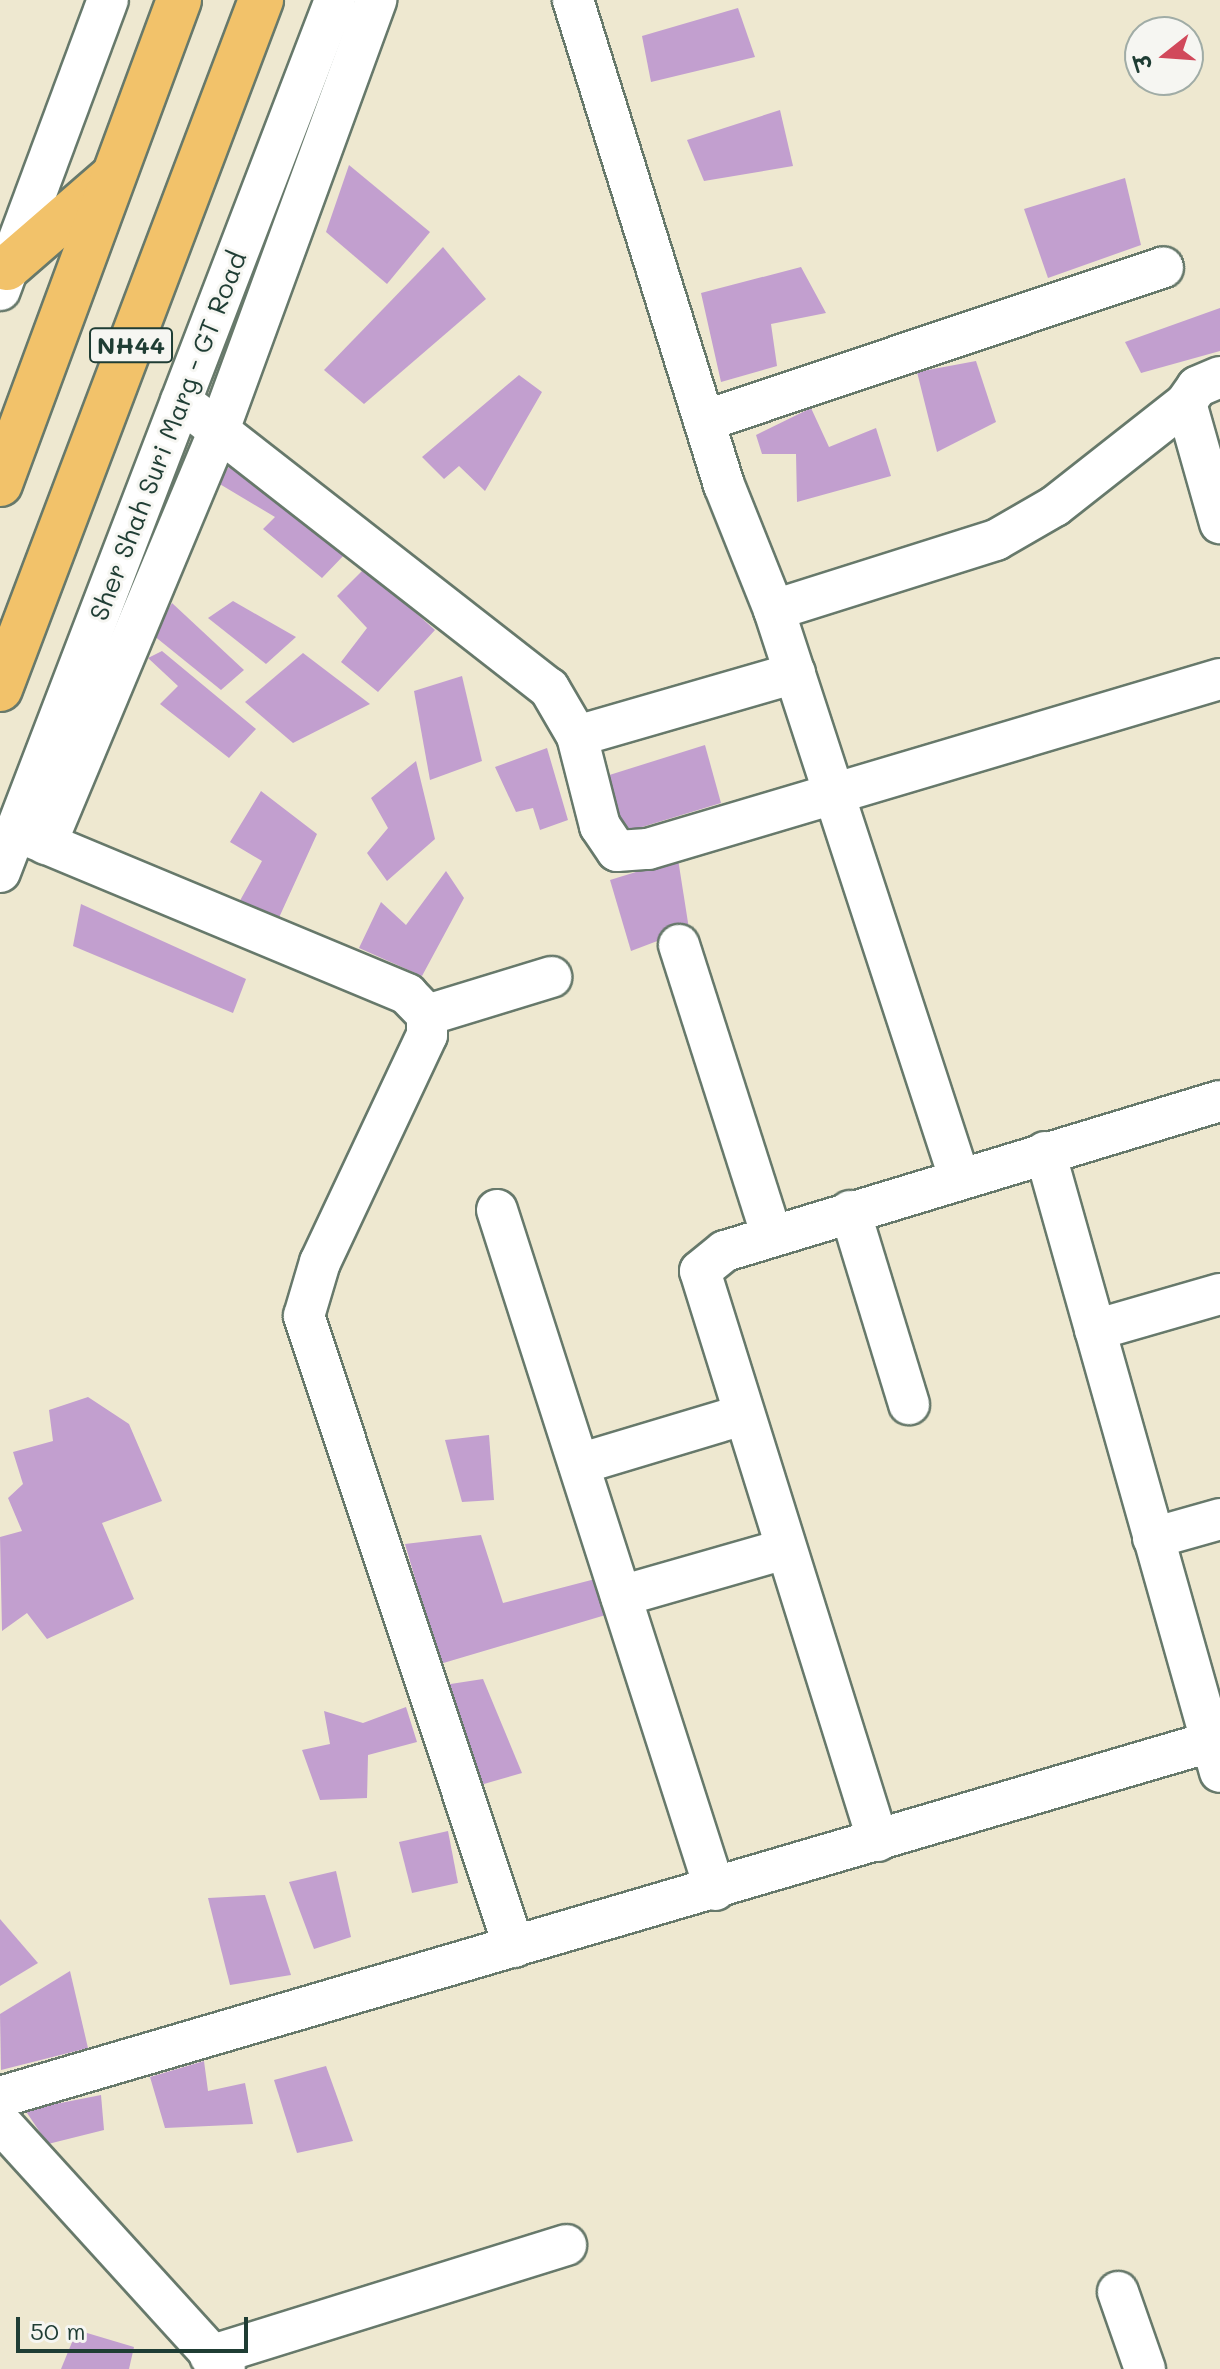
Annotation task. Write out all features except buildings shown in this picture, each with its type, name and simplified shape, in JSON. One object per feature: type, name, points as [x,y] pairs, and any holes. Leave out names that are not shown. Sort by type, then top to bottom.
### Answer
[{"type":"highway","name":"NH44","points":[[0,484],[179,0]]},
{"type":"highway","name":"NH44","points":[[0,689],[261,0]]},
{"type":"highway","points":[[4,279],[113,177]]},
{"type":"street","points":[[4,279],[108,0]]},
{"type":"street","name":"Sher Shah Suri Marg - GT Road","points":[[0,872],[31,838],[181,401],[335,0]]},
{"type":"street","points":[[376,0],[219,430],[31,838],[407,994],[427,1015],[427,1035],[320,1262],[304,1316],[514,1947]]},
{"type":"street","points":[[573,0],[734,514],[774,610],[959,1177]]},
{"type":"street","points":[[704,421],[1163,267]]},
{"type":"street","points":[[216,310],[255,331]]},
{"type":"street","points":[[774,610],[996,540],[1055,506],[1186,403],[1197,387],[1220,377]]},
{"type":"street","points":[[181,401],[529,667],[566,710],[577,736],[600,826],[617,851],[648,849],[1220,679]]},
{"type":"street","points":[[1186,403],[1220,523]]},
{"type":"street","points":[[577,736],[795,673]]},
{"type":"street","points":[[679,945],[772,1236]]},
{"type":"street","points":[[427,1015],[551,977]]},
{"type":"street","points":[[878,1841],[742,1415],[700,1271],[712,1256],[772,1236],[959,1177],[1220,1101]]},
{"type":"street","points":[[0,2097],[878,1841],[1215,1757],[1045,1152]]},
{"type":"street","points":[[497,1210],[715,1890]]},
{"type":"street","points":[[850,1211],[909,1404]]},
{"type":"street","points":[[1095,1330],[1220,1294]]},
{"type":"street","points":[[579,1464],[742,1415]]},
{"type":"street","points":[[1153,1538],[1220,1519]]},
{"type":"street","points":[[621,1596],[785,1549]]},
{"type":"street","points":[[0,2122],[217,2363],[566,2245]]},
{"type":"street","points":[[1118,2292],[1145,2369]]}]
